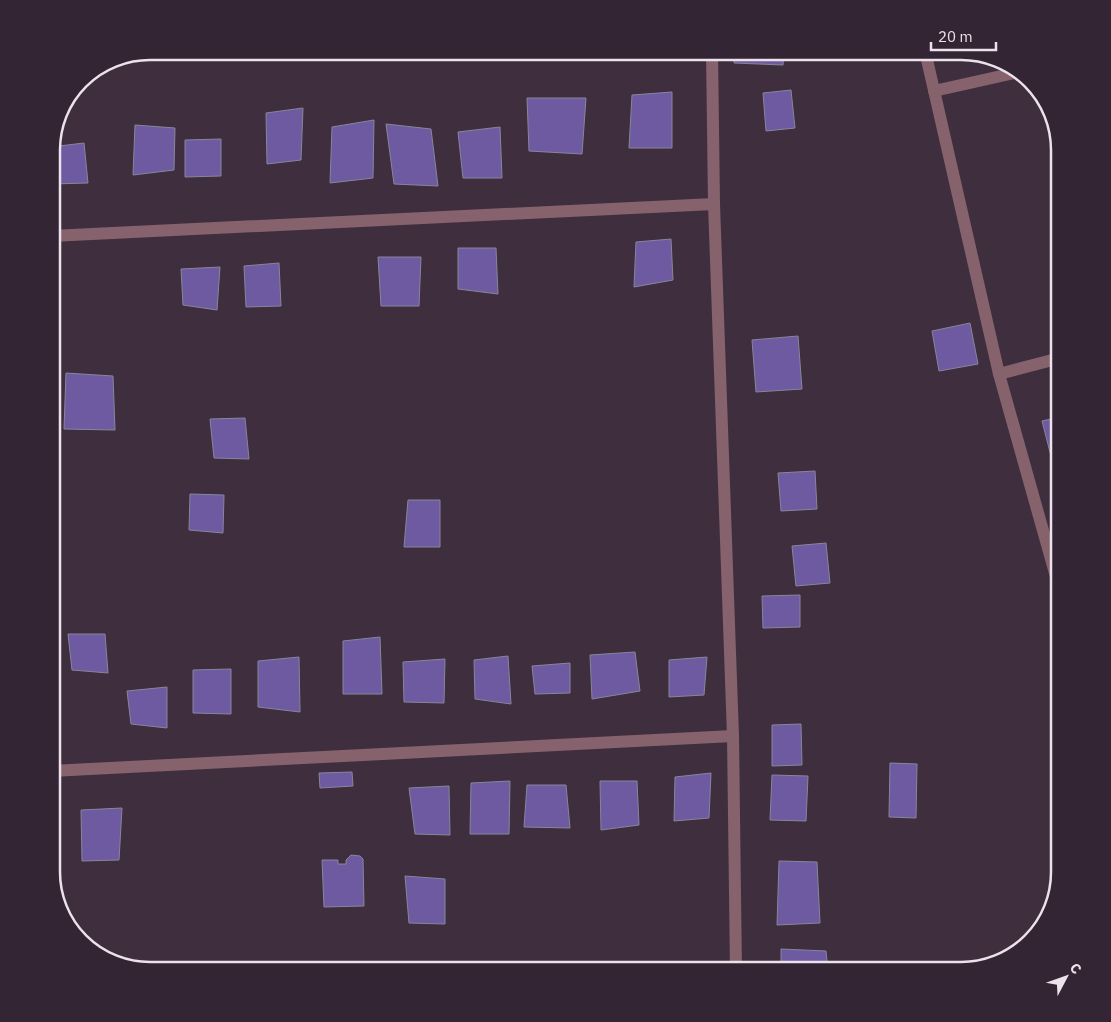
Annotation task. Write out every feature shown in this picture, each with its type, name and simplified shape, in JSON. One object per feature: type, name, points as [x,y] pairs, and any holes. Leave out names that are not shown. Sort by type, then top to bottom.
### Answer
[{"type":"street","points":[[712,60],[714,204],[732,736],[736,962]]},
{"type":"street","points":[[927,60],[999,374],[1051,558]]},
{"type":"street","points":[[934,91],[1010,74]]},
{"type":"street","points":[[60,236],[714,204]]},
{"type":"street","points":[[999,374],[1051,360]]},
{"type":"street","points":[[60,771],[732,736]]},
{"type":"building","points":[[734,60],[783,60],[783,65],[734,63]]},
{"type":"building","points":[[791,90],[795,128],[766,131],[763,93]]},
{"type":"building","points":[[672,92],[672,148],[629,148],[632,95]]},
{"type":"building","points":[[527,98],[586,98],[582,154],[529,151]]},
{"type":"building","points":[[303,108],[301,160],[267,164],[266,113]]},
{"type":"building","points":[[374,120],[373,178],[330,183],[332,127]]},
{"type":"building","points":[[386,124],[431,129],[438,186],[394,184]]},
{"type":"building","points":[[135,125],[175,128],[174,170],[133,175]]},
{"type":"building","points":[[500,127],[502,178],[463,178],[458,132]]},
{"type":"building","points":[[221,139],[221,176],[185,177],[185,140]]},
{"type":"building","points":[[84,143],[88,183],[60,184],[60,146]]},
{"type":"building","points":[[671,239],[673,280],[634,287],[636,242]]},
{"type":"building","points":[[458,248],[496,248],[498,294],[458,289]]},
{"type":"building","points":[[378,257],[421,257],[419,306],[381,306]]},
{"type":"building","points":[[279,263],[281,306],[246,307],[244,266]]},
{"type":"building","points":[[220,267],[217,310],[183,305],[181,269]]},
{"type":"building","points":[[970,323],[978,364],[939,371],[932,331]]},
{"type":"building","points":[[798,336],[802,389],[756,392],[752,340]]},
{"type":"building","points":[[66,373],[113,376],[115,430],[64,429]]},
{"type":"building","points":[[245,418],[249,459],[214,458],[210,419]]},
{"type":"building","points":[[1051,419],[1051,456],[1042,421]]},
{"type":"building","points":[[815,471],[817,509],[781,511],[778,473]]},
{"type":"building","points":[[190,494],[224,495],[223,533],[189,530]]},
{"type":"building","points":[[408,500],[440,500],[440,547],[404,547]]},
{"type":"building","points":[[826,543],[830,583],[796,586],[792,546]]},
{"type":"building","points":[[800,595],[800,627],[763,628],[762,596]]},
{"type":"building","points":[[68,634],[105,634],[108,673],[72,670]]},
{"type":"building","points":[[380,637],[382,694],[343,694],[343,641]]},
{"type":"building","points":[[635,652],[640,691],[592,699],[590,655]]},
{"type":"building","points":[[508,656],[511,704],[475,699],[474,660]]},
{"type":"building","points":[[299,657],[300,712],[258,707],[258,661]]},
{"type":"building","points":[[707,657],[704,695],[669,697],[669,660]]},
{"type":"building","points":[[445,659],[444,703],[404,702],[403,662]]},
{"type":"building","points":[[570,663],[570,693],[535,694],[532,666]]},
{"type":"building","points":[[231,669],[231,714],[193,713],[193,670]]},
{"type":"building","points":[[167,687],[167,728],[131,724],[127,691]]},
{"type":"building","points":[[801,724],[802,765],[772,766],[772,725]]},
{"type":"building","points":[[890,763],[917,764],[916,818],[889,817]]},
{"type":"building","points":[[352,772],[353,786],[320,788],[319,773]]},
{"type":"building","points":[[711,773],[709,818],[674,821],[675,777]]},
{"type":"building","points":[[772,775],[808,776],[806,821],[770,820]]},
{"type":"building","points":[[510,781],[509,834],[470,834],[471,783]]},
{"type":"building","points":[[600,781],[637,781],[639,825],[601,830]]},
{"type":"building","points":[[527,785],[566,785],[570,828],[524,827]]},
{"type":"building","points":[[449,786],[450,835],[415,834],[409,788]]},
{"type":"building","points":[[122,808],[119,860],[82,861],[81,810]]},
{"type":"building","points":[[351,855],[360,856],[363,859],[364,906],[324,907],[322,860],[338,860],[338,864],[346,864],[346,860]]},
{"type":"building","points":[[779,861],[817,862],[820,923],[777,925]]},
{"type":"building","points":[[405,876],[445,879],[445,924],[409,923]]},
{"type":"building","points":[[781,949],[826,951],[827,962],[781,962]]}]
